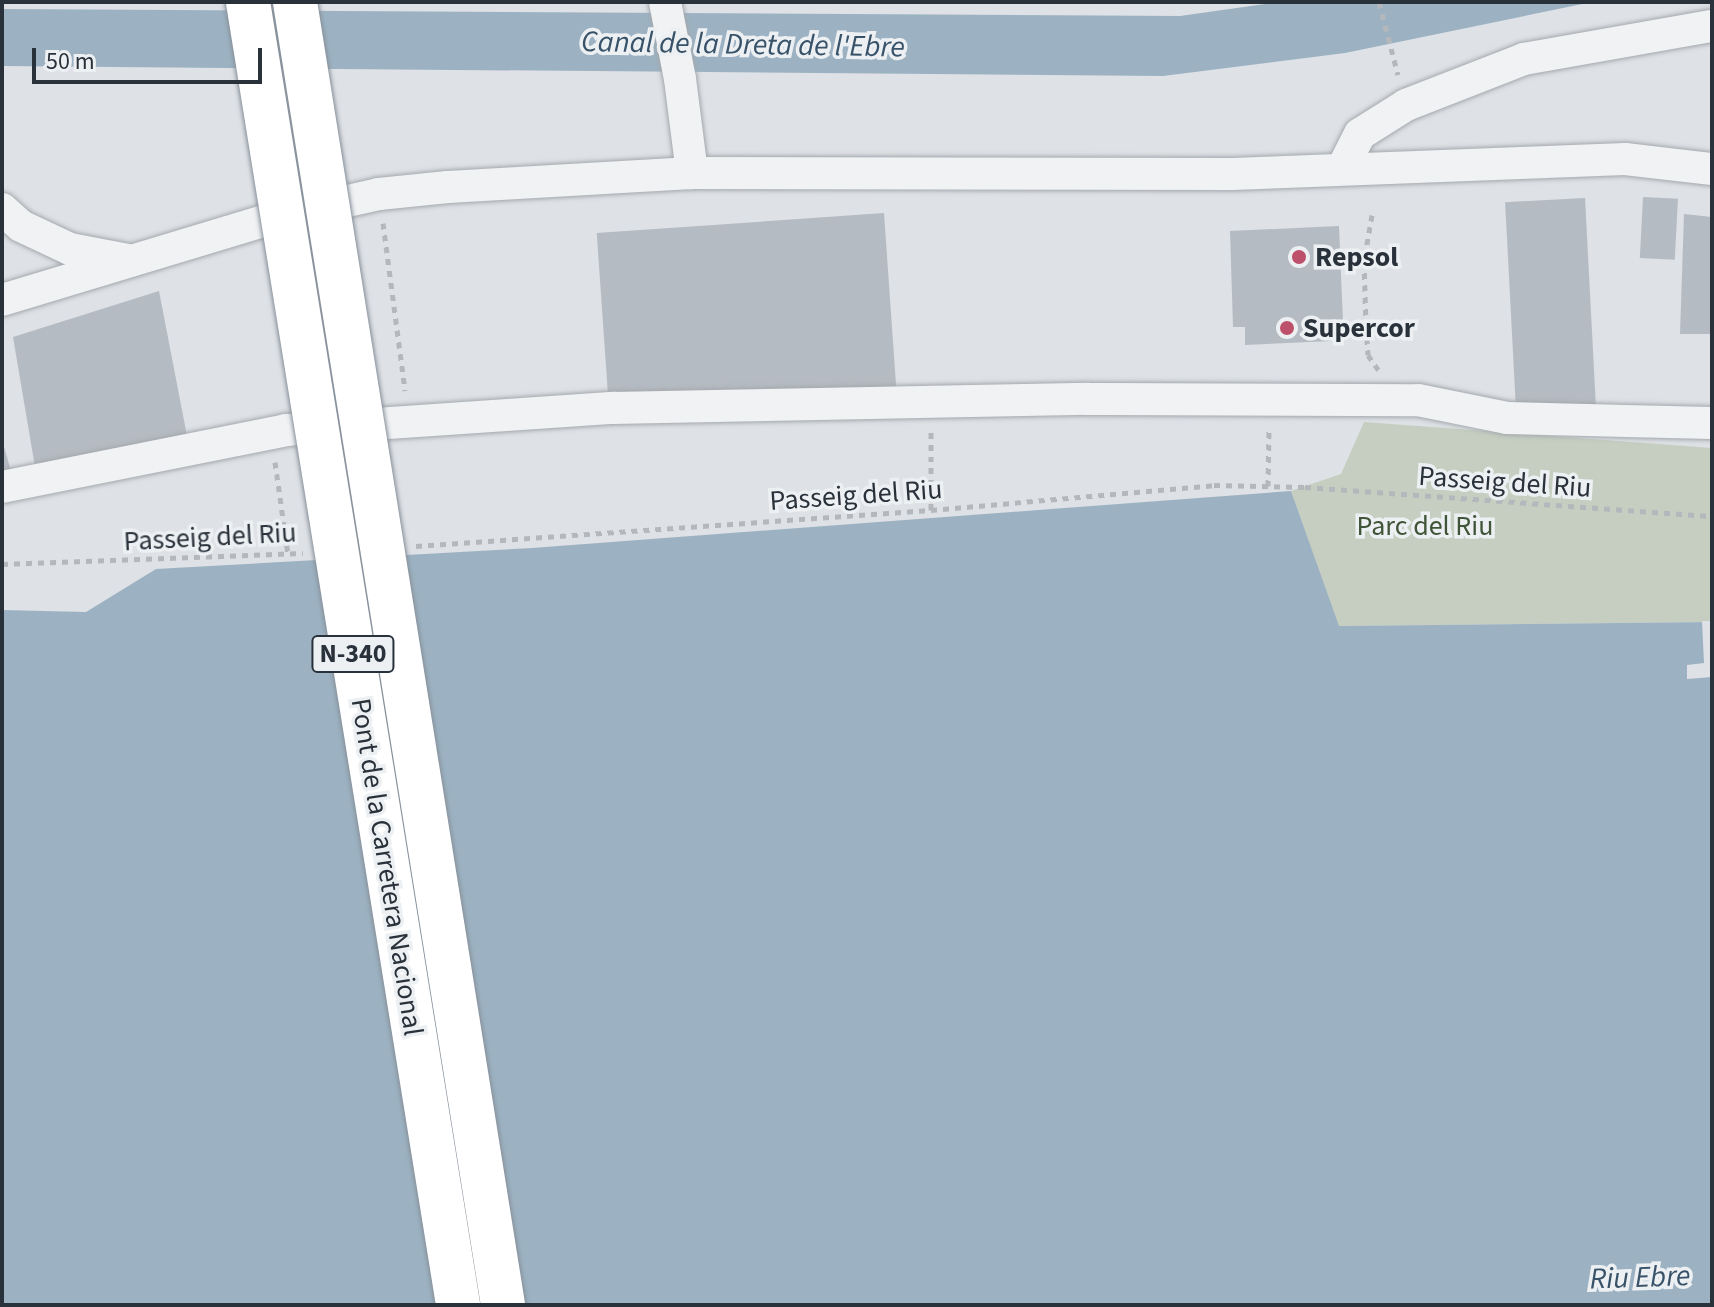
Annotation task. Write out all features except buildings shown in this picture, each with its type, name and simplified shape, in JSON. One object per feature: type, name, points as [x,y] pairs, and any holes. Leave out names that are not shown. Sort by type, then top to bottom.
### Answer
[{"type":"highway","name":"Pont de la Carretera Nacional","points":[[248,2],[458,1305]]},
{"type":"highway","name":"Pont de la Carretera Nacional","points":[[295,2],[503,1305]]},
{"type":"street","points":[[665,2],[680,79],[692,173]]},
{"type":"street","points":[[1342,169],[1360,134],[1406,105],[1524,59],[1712,26]]},
{"type":"street","points":[[2,300],[277,217],[379,194],[692,173],[1117,175],[1625,159],[1712,169]]},
{"type":"street","points":[[2,209],[21,226],[70,249],[131,261]]},
{"type":"street","points":[[2,487],[270,434],[612,408],[930,402],[1418,400],[1507,418],[1712,423]]},
{"type":"path","points":[[1379,2],[1392,51]]},
{"type":"path","points":[[379,194],[409,422]]},
{"type":"path","points":[[1372,215],[1364,261],[1366,326],[1368,355],[1382,374],[1380,401]]},
{"type":"path","points":[[1268,486],[1270,400]]},
{"type":"path","points":[[930,402],[931,510]]},
{"type":"path","points":[[270,434],[288,554]]},
{"type":"path","name":"Passeig del Riu","points":[[410,546],[931,510],[1214,485],[1712,516]]},
{"type":"path","name":"Passeig del Riu","points":[[2,564],[319,552]]},
{"type":"green space","name":"Parc del Riu","points":[[1364,422],[1712,448],[1712,622],[1338,626],[1291,491],[1341,474]]},
{"type":"water","name":"Canal de la Dreta de l'Ebre","points":[[1280,2],[1592,2],[1345,53],[1163,76],[2,66],[2,9],[1180,16]]},
{"type":"water","name":"Riu Ebre","points":[[1291,491],[1339,626],[1712,622],[1712,1305],[2,1305],[2,610],[86,612],[156,569],[532,548]]},
{"type":"pier","points":[[1702,621],[1712,621],[1712,677],[1687,679],[1687,665],[1704,663]]},
{"type":"place","name":"Repsol","points":[[1299,257]]},
{"type":"place","name":"Supercor","points":[[1287,328]]}]
